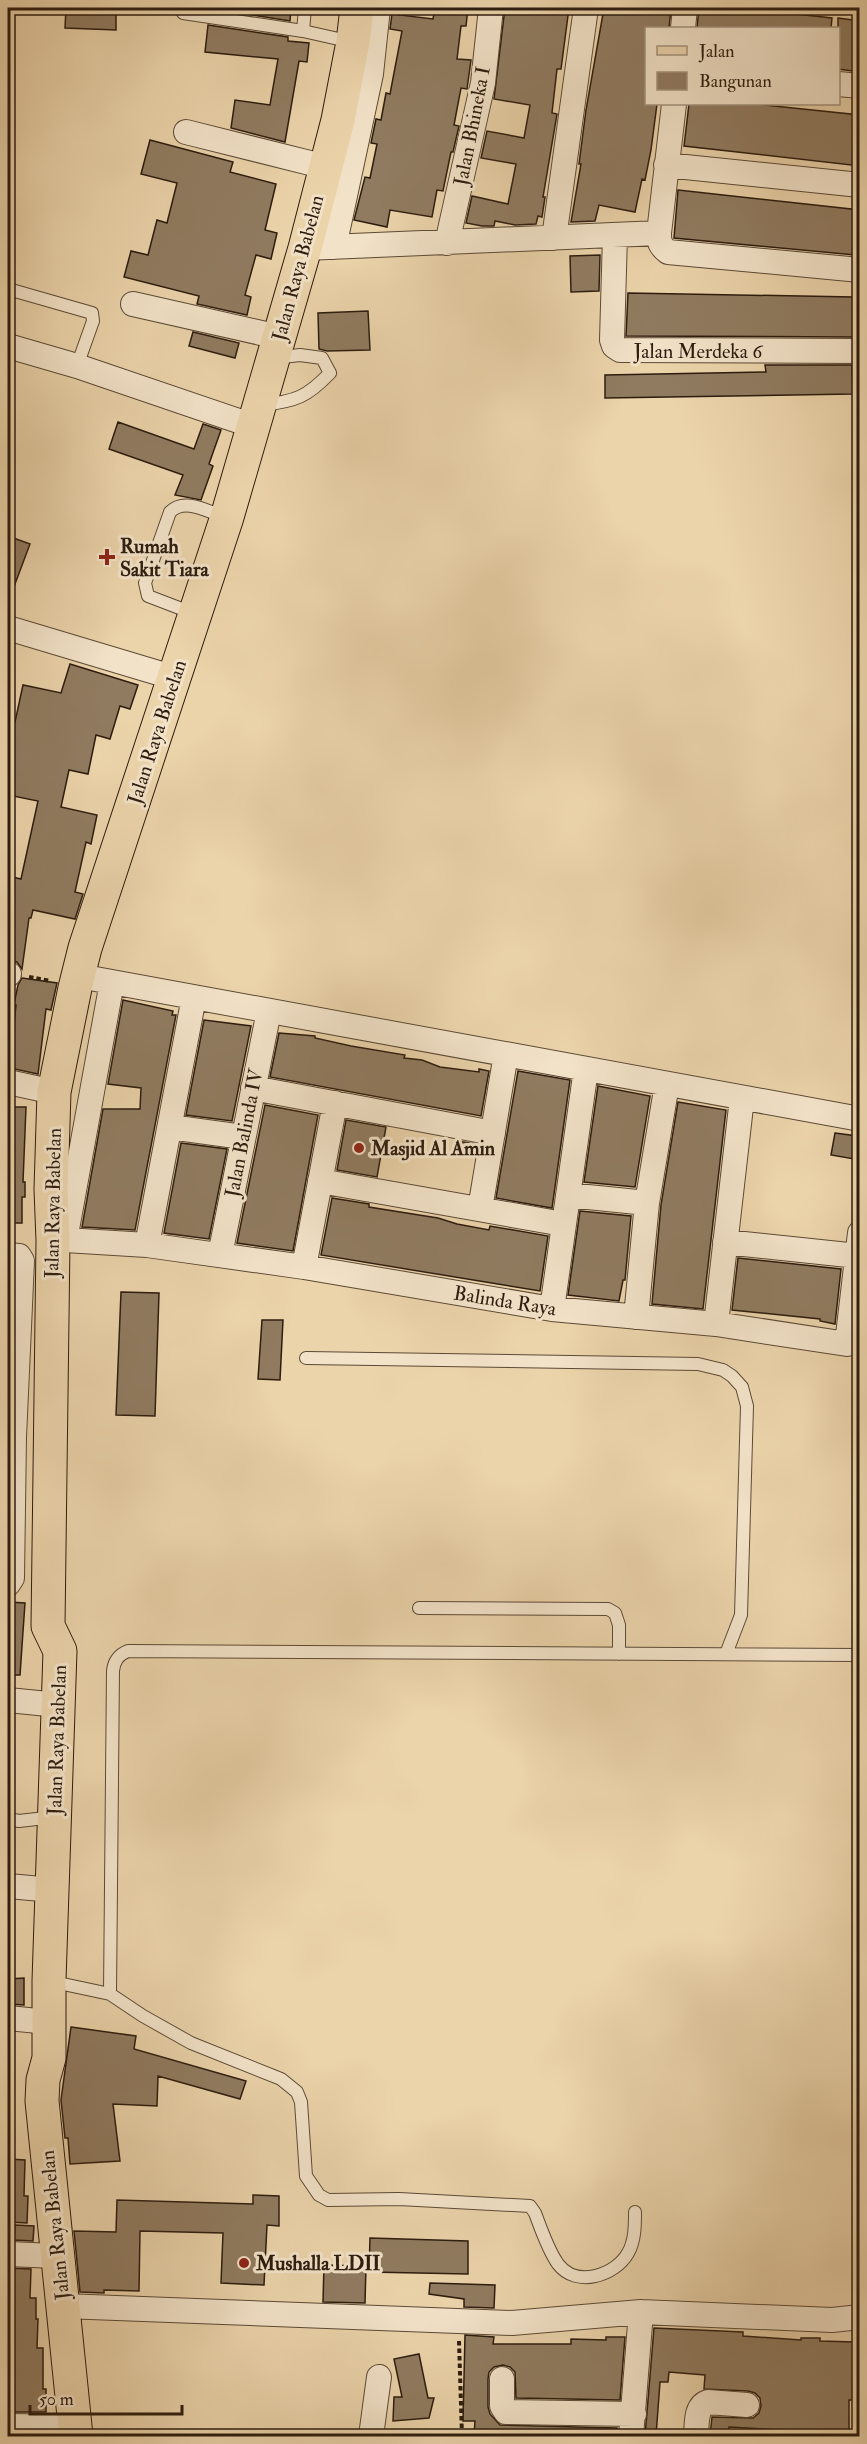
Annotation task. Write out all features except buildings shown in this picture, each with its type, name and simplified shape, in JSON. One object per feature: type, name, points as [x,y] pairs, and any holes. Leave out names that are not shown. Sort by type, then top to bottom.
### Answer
[{"type":"main road","name":"Jalan Raya Babelan","points":[[75,2432],[42,2101],[43,2080],[49,2058],[49,1980],[60,1651],[48,1626],[51,1439],[59,1241],[51,1189],[54,1092],[85,948],[227,517],[276,347],[319,248],[326,167],[353,42],[357,8]]},
{"type":"street","points":[[378,8],[372,74],[319,248],[658,233]]},
{"type":"street","name":"Jalan Bhineka I","points":[[447,243],[483,83],[491,8]]},
{"type":"street","points":[[554,238],[586,8]]},
{"type":"street","points":[[683,27],[685,8]]},
{"type":"street","points":[[840,84],[860,86]]},
{"type":"street","points":[[674,105],[658,233],[660,243],[668,252],[860,270]]},
{"type":"street","points":[[186,132],[326,167]]},
{"type":"street","points":[[666,165],[860,184]]},
{"type":"street","name":"Jalan Merdeka 6","points":[[615,235],[612,340],[614,346],[620,350],[860,351]]},
{"type":"street","points":[[133,304],[276,347]]},
{"type":"street","points":[[8,346],[256,416]]},
{"type":"street","points":[[8,628],[174,682]]},
{"type":"street","points":[[8,640],[174,682]]},
{"type":"street","points":[[77,982],[111,982],[860,1119]]},
{"type":"street","points":[[59,1241],[111,982]]},
{"type":"street","points":[[147,1245],[194,997]]},
{"type":"street","name":"Jalan Balinda IV","points":[[220,1255],[269,1011]]},
{"type":"street","points":[[480,1209],[506,1054]]},
{"type":"street","points":[[552,1309],[586,1069]]},
{"type":"street","points":[[8,1082],[54,1092]]},
{"type":"street","points":[[636,1317],[647,1203],[667,1084]]},
{"type":"street","points":[[253,1088],[493,1133]]},
{"type":"street","points":[[716,1324],[742,1098]]},
{"type":"street","points":[[304,1268],[335,1103]]},
{"type":"street","points":[[170,1127],[243,1137]]},
{"type":"street","points":[[320,1180],[563,1224]]},
{"type":"street","points":[[568,1195],[647,1203]]},
{"type":"street","name":"Balinda Raya","points":[[59,1241],[147,1245],[552,1309],[716,1324],[853,1345],[859,1245]]},
{"type":"street","points":[[725,1242],[859,1245]]},
{"type":"street","points":[[8,1255],[19,1256],[22,1261],[11,1437],[12,1578],[8,1584]]},
{"type":"street","points":[[11,1437],[51,1439]]},
{"type":"street","points":[[8,1700],[58,1705]]},
{"type":"street","points":[[8,1886],[53,1890]]},
{"type":"street","points":[[8,2018],[48,2022]]},
{"type":"street","points":[[8,2254],[56,2256]]},
{"type":"street","points":[[63,2306],[458,2322],[542,2322],[609,2313],[641,2312],[831,2320],[860,2317]]},
{"type":"street","points":[[502,2379],[502,2406],[506,2412],[632,2425],[641,2312]]},
{"type":"street","points":[[371,2436],[378,2377]]},
{"type":"street","points":[[696,2436],[699,2409],[702,2404],[708,2402],[747,2405]]},
{"type":"street","points":[[8,2426],[75,2432]]},
{"type":"lane","points":[[303,30],[305,8]]},
{"type":"lane","points":[[183,14],[303,30],[353,42]]},
{"type":"lane","points":[[8,289],[92,313],[93,321],[77,366]]},
{"type":"lane","points":[[256,416],[291,402],[315,388],[330,372],[322,358],[300,355],[276,347]]},
{"type":"lane","points":[[196,614],[148,596],[145,584],[170,512],[175,507],[185,504],[227,517]]},
{"type":"lane","points":[[306,1358],[698,1364],[712,1366],[732,1376],[742,1387],[747,1406],[746,1455],[741,1615],[726,1654]]},
{"type":"lane","points":[[419,1608],[608,1609],[615,1613],[619,1626],[619,1654]]},
{"type":"lane","points":[[110,1994],[112,1671],[121,1654],[128,1651],[860,1655]]},
{"type":"lane","points":[[8,1820],[54,1817]]},
{"type":"lane","points":[[49,1980],[110,1994],[143,2016],[192,2043],[281,2079],[291,2086],[301,2102],[306,2176],[319,2195],[328,2200],[399,2199],[530,2206],[558,2264],[571,2275],[584,2276],[600,2275],[619,2265],[629,2252],[632,2243],[635,2212]]},
{"type":"path","points":[[8,974],[77,982]]},
{"type":"path","points":[[458,2322],[462,2436]]},
{"type":"place","name":"Rumah Sakit Tiara","points":[[107,557]]},
{"type":"place","name":"Masjid Al Amin","points":[[359,1148]]},
{"type":"place","name":"Mushalla LDII","points":[[244,2263]]}]
